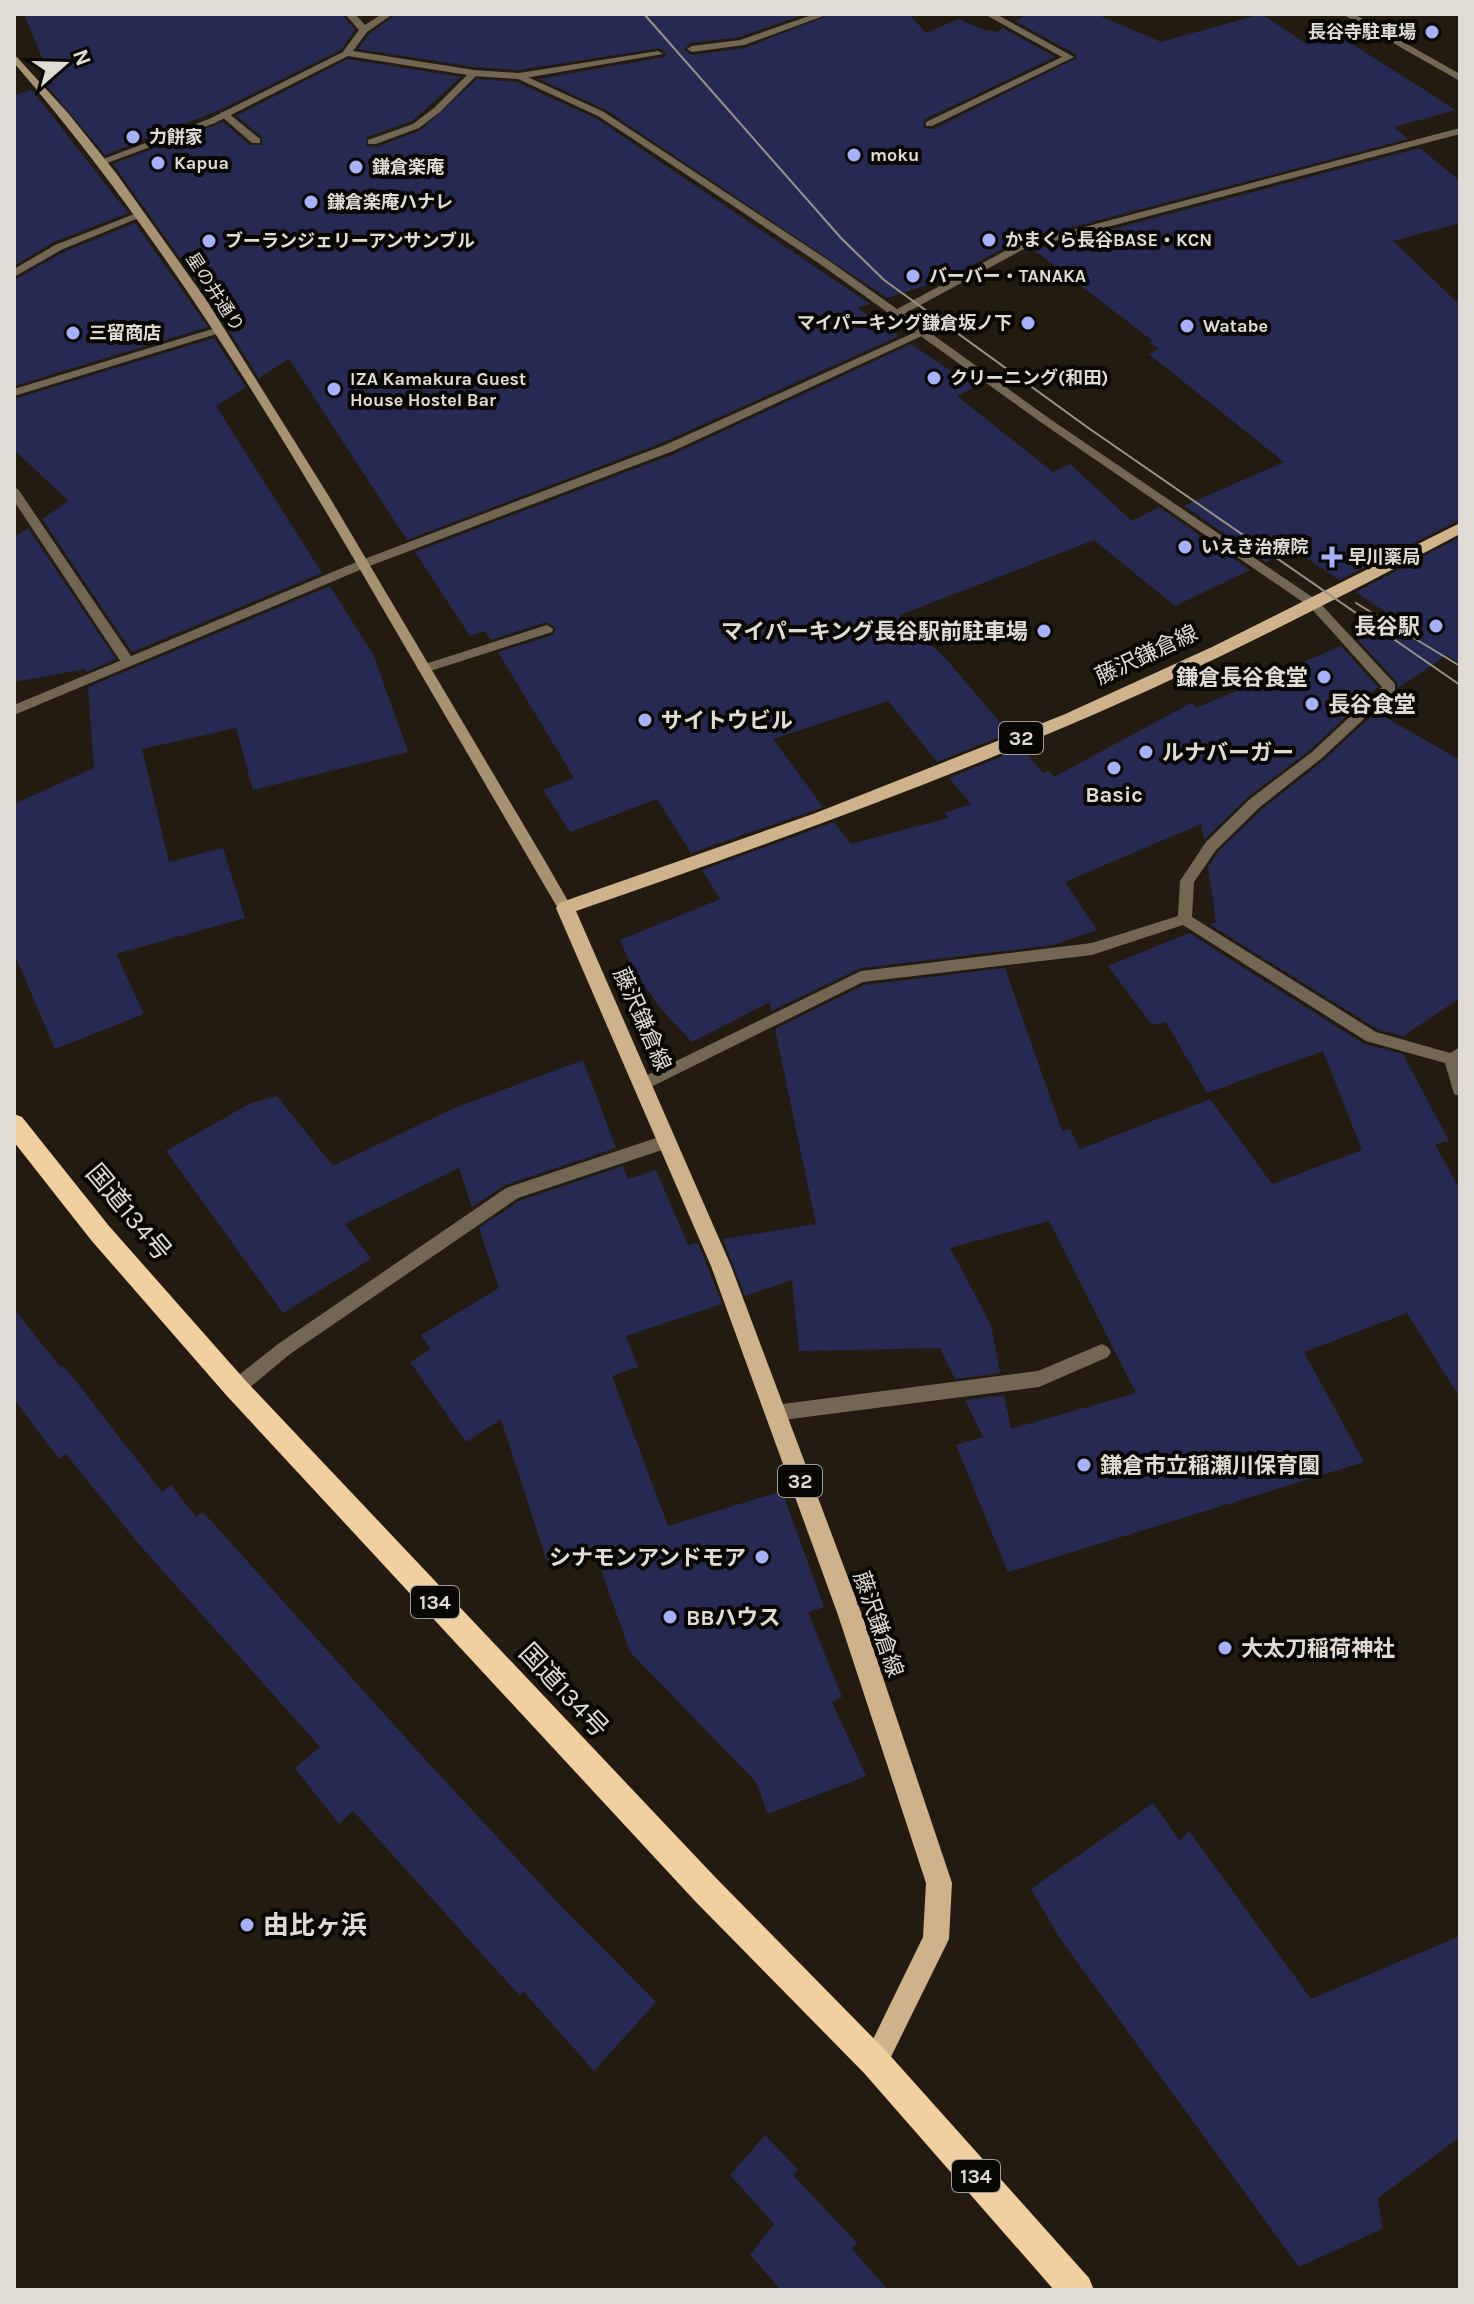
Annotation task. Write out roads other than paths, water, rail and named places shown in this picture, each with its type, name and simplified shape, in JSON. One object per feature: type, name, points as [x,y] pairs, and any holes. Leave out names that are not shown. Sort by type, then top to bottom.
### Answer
[{"type":"highway","name":"国道134号","points":[[14,1124],[100,1233],[236,1388],[620,1799],[875,2062],[1077,2290]]},
{"type":"main road","name":"藤沢鎌倉線","points":[[875,2062],[936,1939],[939,1883],[850,1615],[721,1266],[565,908],[750,844],[1070,719],[1314,604],[1460,528]]},
{"type":"street","points":[[350,14],[364,30]]},
{"type":"street","points":[[103,161],[224,114],[347,53],[364,30],[388,14]]},
{"type":"street","points":[[692,49],[741,43],[824,14]]},
{"type":"street","points":[[929,124],[1069,57],[989,14]]},
{"type":"street","points":[[1347,14],[1460,78]]},
{"type":"street","points":[[347,53],[474,73],[519,76],[658,54]]},
{"type":"street","name":"星の井通り","points":[[15,59],[103,161],[219,330],[306,467],[565,908]]},
{"type":"street","points":[[372,142],[416,126],[474,73]]},
{"type":"street","points":[[519,76],[614,122],[824,262],[920,333],[1314,604],[1390,687],[1317,755],[1255,803],[1211,846],[1187,881],[1185,919]]},
{"type":"street","points":[[224,114],[256,141]]},
{"type":"street","points":[[896,314],[917,306],[1020,247],[1460,131]]},
{"type":"street","points":[[14,274],[59,247],[141,215]]},
{"type":"street","points":[[14,393],[219,330]]},
{"type":"street","points":[[14,710],[363,564],[669,448],[920,333]]},
{"type":"street","points":[[14,492],[128,662]]},
{"type":"street","points":[[424,669],[547,629]]},
{"type":"street","points":[[1185,919],[1371,1037],[1456,1056],[1460,1090]]},
{"type":"street","points":[[643,1084],[861,977],[1092,949],[1185,919]]},
{"type":"street","points":[[236,1388],[297,1340],[512,1193],[668,1141]]},
{"type":"street","points":[[775,1413],[1039,1379],[1102,1352]]},
{"type":"tram line","points":[[644,14],[841,238],[884,280],[1087,427],[1460,685]]},
{"type":"tram line","points":[[1356,603],[1460,666]]},
{"type":"place","name":"長谷寺駐車場","points":[[1432,32]]},
{"type":"place","name":"力餅家","points":[[133,137]]},
{"type":"place","name":"moku","points":[[854,155]]},
{"type":"place","name":"Kapua","points":[[158,163]]},
{"type":"place","name":"鎌倉楽庵","points":[[356,167]]},
{"type":"place","name":"鎌倉楽庵ハナレ","points":[[311,202]]},
{"type":"place","name":"かまくら長谷BASE・KCN","points":[[989,240]]},
{"type":"place","name":"ブーランジェリーアンサンブル","points":[[209,241]]},
{"type":"place","name":"バーバー・TANAKA","points":[[913,276]]},
{"type":"place","name":"マイパーキング鎌倉坂ノ下","points":[[1028,323]]},
{"type":"place","name":"Watabe","points":[[1187,326]]},
{"type":"place","name":"三留商店","points":[[73,333]]},
{"type":"place","name":"クリーニング(和田)","points":[[934,378]]},
{"type":"place","name":"IZA Kamakura Guest House Hostel Bar","points":[[334,389]]},
{"type":"place","name":"いえき治療院","points":[[1185,547]]},
{"type":"place","name":"早川薬局","points":[[1332,557]]},
{"type":"place","name":"長谷駅","points":[[1436,626]]},
{"type":"place","name":"マイパーキング長谷駅前駐車場","points":[[1044,631]]},
{"type":"place","name":"鎌倉長谷食堂","points":[[1324,677]]},
{"type":"place","name":"長谷食堂","points":[[1312,704]]},
{"type":"place","name":"サイトウビル","points":[[645,720]]},
{"type":"place","name":"ルナバーガー","points":[[1146,752]]},
{"type":"place","name":"Basic","points":[[1114,768]]},
{"type":"place","name":"鎌倉市立稲瀬川保育園","points":[[1084,1465]]},
{"type":"place","name":"シナモンアンドモア","points":[[762,1557]]},
{"type":"place","name":"BBハウス","points":[[670,1617]]},
{"type":"place","name":"大太刀稲荷神社","points":[[1225,1648]]},
{"type":"place","name":"由比ヶ浜","points":[[247,1925]]}]
